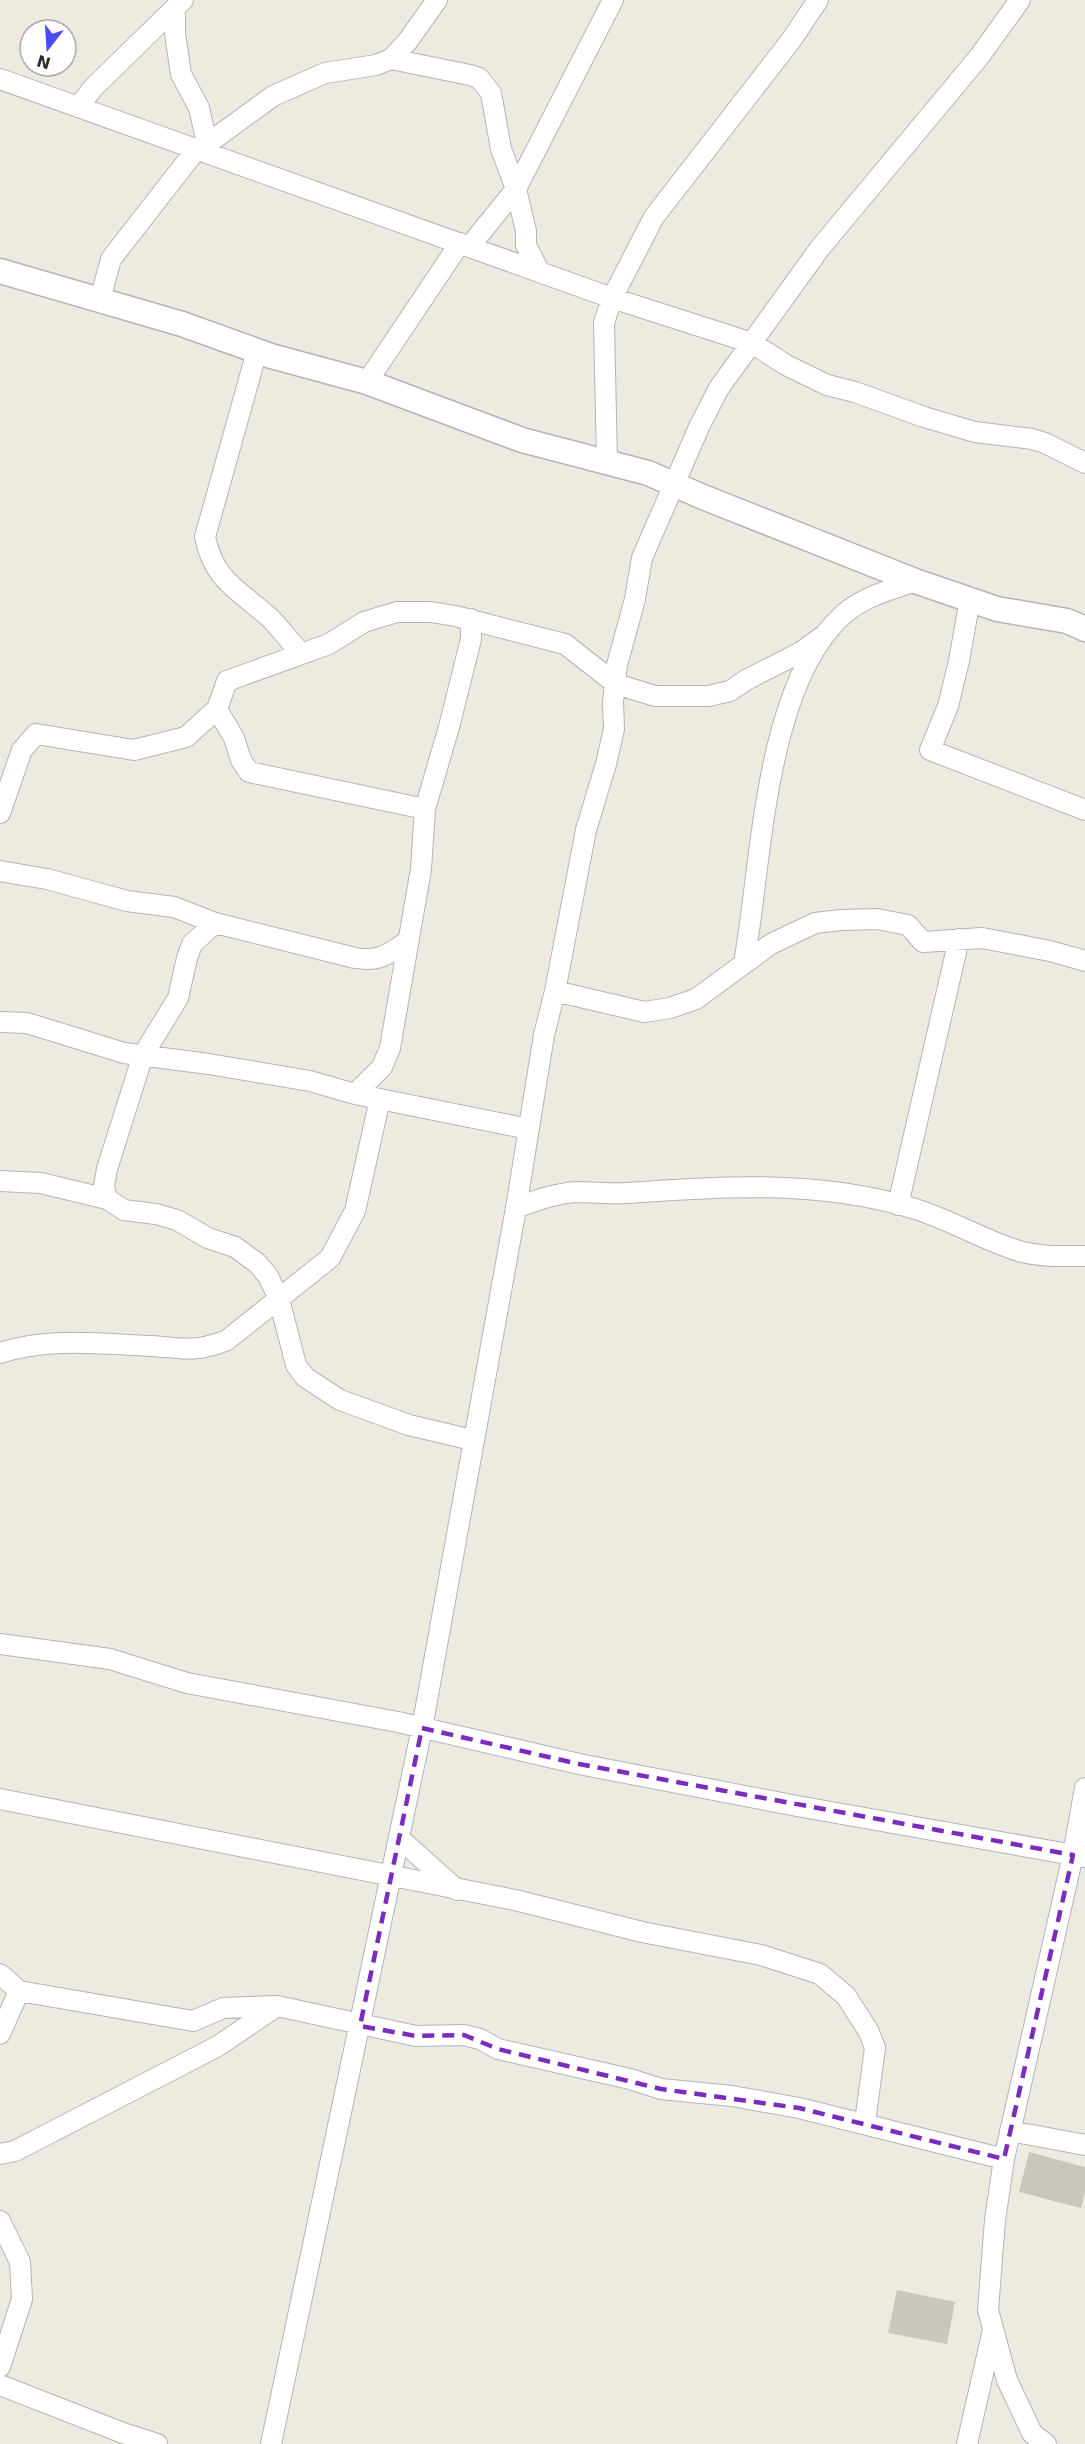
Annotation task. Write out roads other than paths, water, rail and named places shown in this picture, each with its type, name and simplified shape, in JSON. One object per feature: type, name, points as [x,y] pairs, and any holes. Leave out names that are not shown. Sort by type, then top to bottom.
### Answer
[{"type":"street","points":[[100,300],[111,259],[192,155],[273,96],[325,73],[376,65],[391,59],[407,42],[437,0]]},
{"type":"street","points":[[367,382],[465,244],[516,189],[573,82],[613,0]]},
{"type":"street","points":[[607,462],[604,323],[612,298],[654,217],[792,39],[818,0]]},
{"type":"street","points":[[271,2444],[422,1728],[472,1440],[516,1208],[544,1035],[555,991],[586,830],[614,729],[613,702],[617,665],[635,599],[642,558],[719,388],[820,248],[979,57],[1020,0]]},
{"type":"street","points":[[179,4],[175,33],[181,74],[199,108],[203,146]]},
{"type":"street","points":[[78,107],[94,87],[179,4]]},
{"type":"street","points":[[391,59],[479,78],[491,93],[501,149],[516,189],[526,231],[526,245],[539,271]]},
{"type":"street","points":[[0,79],[78,107],[203,146],[612,298],[752,343],[786,365],[827,386],[864,394],[924,417],[975,432],[1032,439],[1085,463]]},
{"type":"street","points":[[0,271],[182,324],[257,351],[367,382],[512,437],[648,473],[915,581],[997,609],[1067,621],[1085,629]]},
{"type":"street","points":[[257,351],[205,537],[209,558],[222,576],[270,619],[301,653]]},
{"type":"street","points":[[0,813],[22,750],[36,734],[134,750],[186,737],[217,709],[227,681],[329,644],[364,622],[397,612],[431,612],[565,644],[616,684],[655,696],[708,696],[730,691],[746,680],[801,652],[823,636],[845,613],[867,598],[915,581]]},
{"type":"street","points":[[970,599],[959,662],[948,706],[930,750],[1085,810]]},
{"type":"street","points":[[355,1094],[382,1067],[390,1048],[424,845],[425,809],[471,639],[471,620]]},
{"type":"street","points":[[744,963],[775,756],[794,696],[809,660],[823,636]]},
{"type":"street","points":[[217,709],[234,738],[241,760],[249,772],[425,809]]},
{"type":"street","points":[[0,871],[47,879],[127,901],[174,908],[215,923],[369,960],[388,955],[409,939]]},
{"type":"street","points":[[555,991],[644,1012],[670,1008],[696,999],[771,944],[815,923],[841,920],[877,919],[908,925],[923,942],[982,938],[1050,951],[1085,961]]},
{"type":"street","points":[[107,1199],[104,1186],[107,1169],[143,1055],[178,998],[192,944],[215,923]]},
{"type":"street","points":[[898,1205],[959,939]]},
{"type":"street","points":[[0,1022],[27,1023],[124,1053],[310,1081],[355,1094],[529,1129]]},
{"type":"street","points":[[0,1353],[22,1346],[76,1343],[170,1347],[186,1350],[207,1348],[227,1340],[330,1258],[355,1211],[380,1099]]},
{"type":"street","points":[[0,1180],[41,1183],[107,1199],[124,1210],[156,1214],[177,1220],[208,1238],[235,1247],[257,1263],[268,1276],[279,1299],[296,1365],[305,1377],[340,1401],[409,1425],[472,1440]]},
{"type":"street","points":[[516,1208],[564,1193],[611,1194],[730,1186],[847,1192],[947,1220],[1022,1252],[1053,1257],[1085,1256]]},
{"type":"street","points":[[0,1338],[22,1346]]},
{"type":"street","points":[[0,1644],[110,1659],[187,1683],[422,1728],[579,1764],[797,1806],[1079,1856]]},
{"type":"street","points":[[1046,2444],[1032,2433],[1007,2380],[988,2310],[995,2220],[1004,2159],[1079,1856],[1085,1788]]},
{"type":"street","points":[[0,1799],[515,1900],[642,1932],[761,1955],[820,1974],[846,1996],[869,2032],[875,2048],[865,2122]]},
{"type":"street","points":[[399,1838],[457,1890]]},
{"type":"street","points":[[0,1974],[19,1991],[193,2021],[223,2008],[277,2006],[416,2036],[464,2035],[480,2039],[498,2049],[630,2079],[661,2089],[732,2096],[865,2122],[1004,2159]]},
{"type":"street","points":[[0,2034],[19,1991]]},
{"type":"street","points":[[0,2154],[15,2151],[218,2046],[277,2006]]},
{"type":"street","points":[[1010,2131],[1085,2145]]},
{"type":"street","points":[[0,2221],[20,2262],[22,2299],[0,2367]]},
{"type":"street","points":[[967,2444],[993,2328]]},
{"type":"street","points":[[0,2385],[157,2444]]}]
